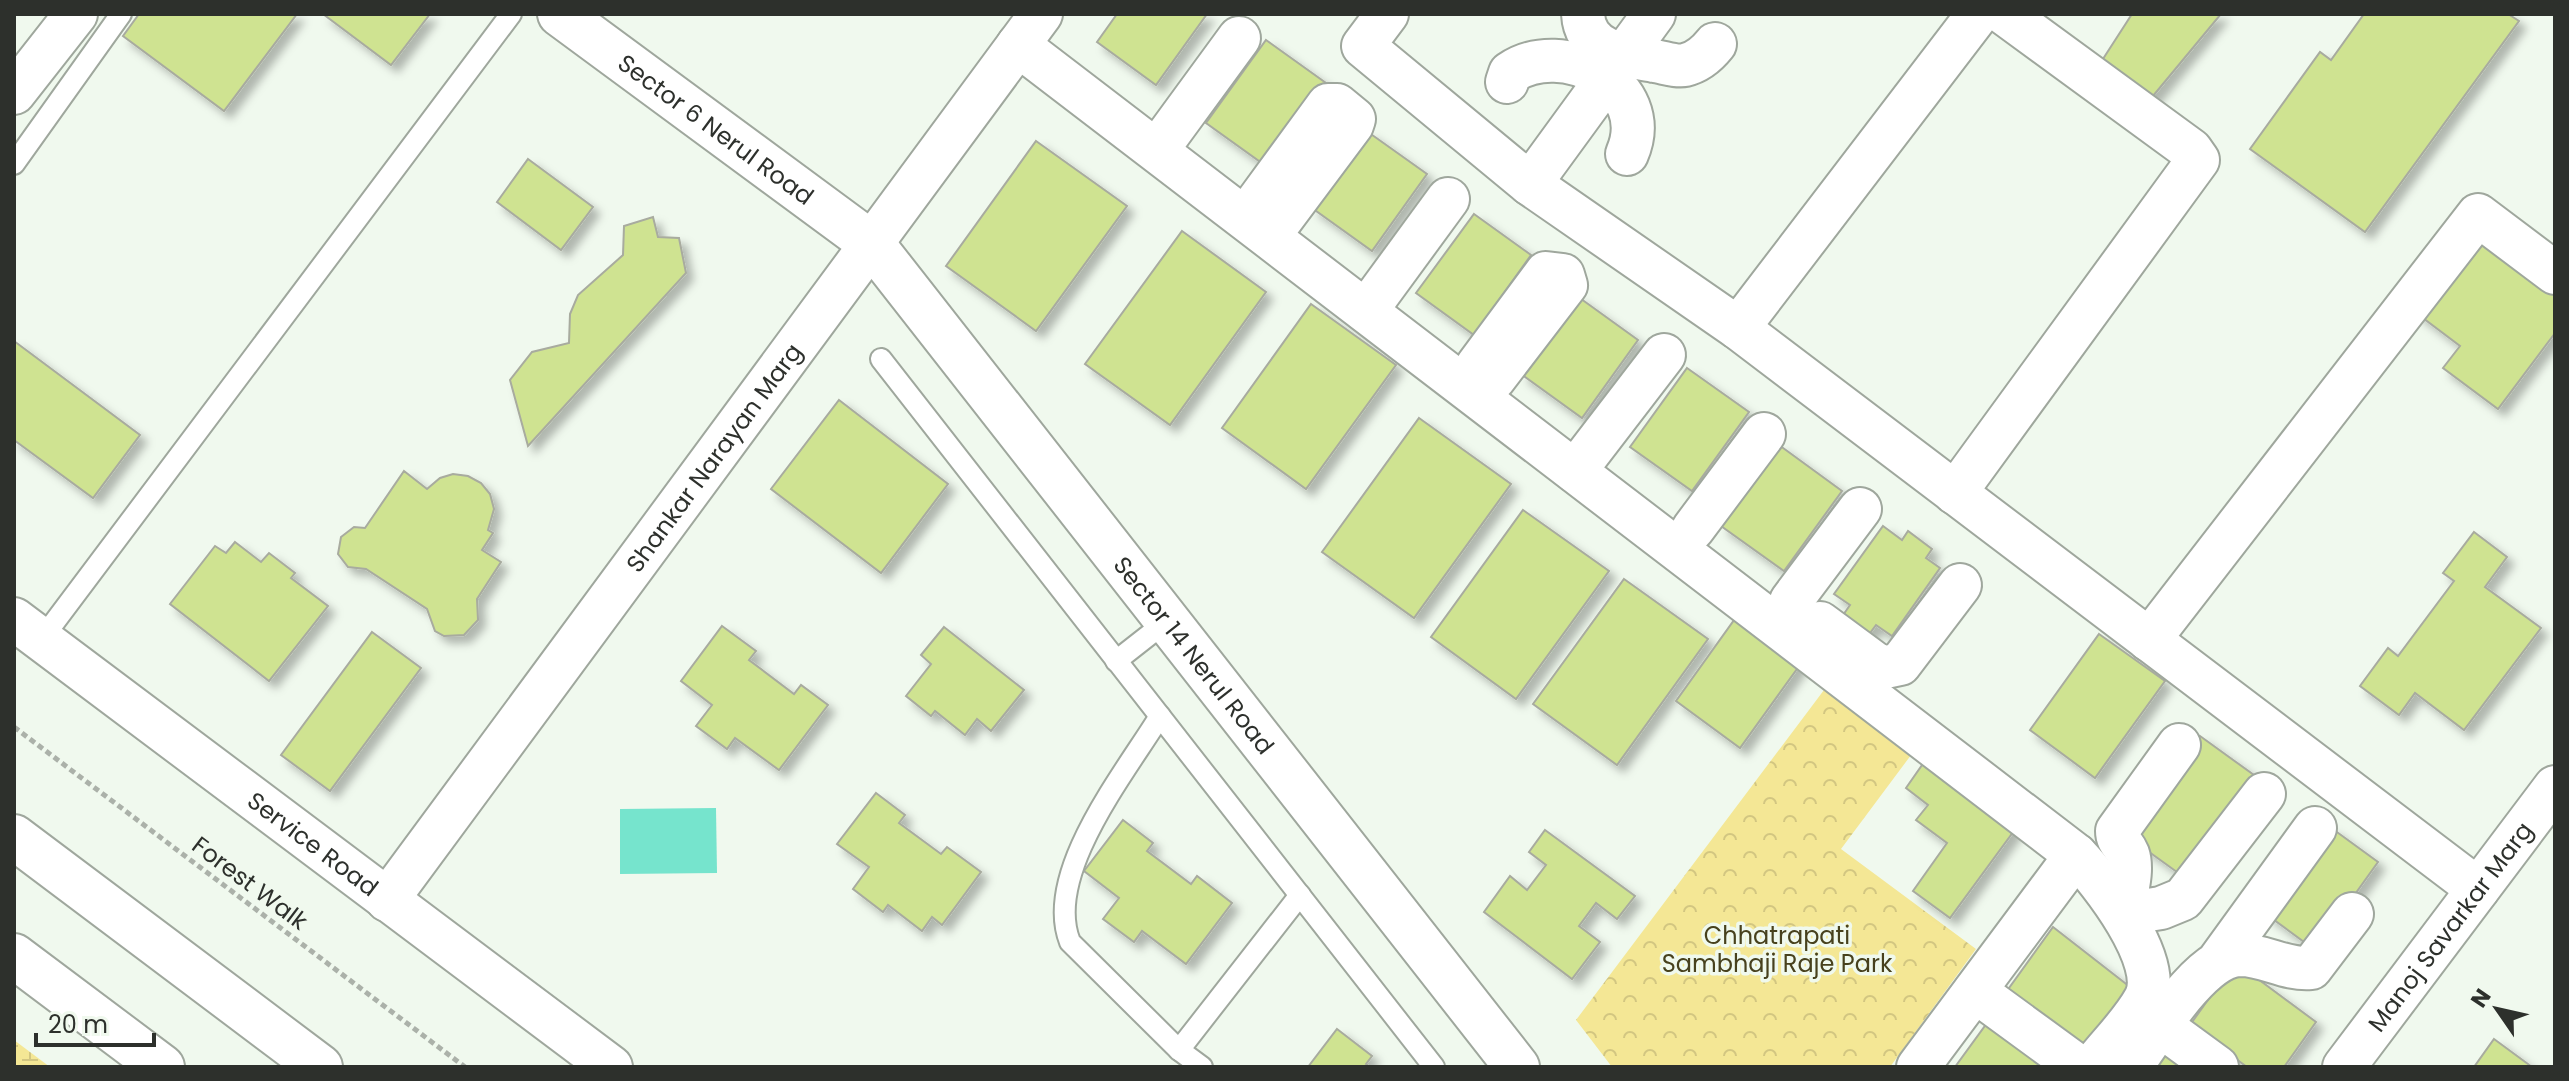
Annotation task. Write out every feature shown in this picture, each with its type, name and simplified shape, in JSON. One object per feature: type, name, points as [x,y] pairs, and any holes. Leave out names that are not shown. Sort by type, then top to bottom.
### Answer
[{"type":"street","points":[[14,93],[76,14]]},
{"type":"street","name":"Sector 6 Nerul Road","points":[[560,14],[872,244]]},
{"type":"street","points":[[1387,14],[1363,46],[1530,184],[1738,328],[2478,889]]},
{"type":"street","points":[[1583,14],[1584,22],[1595,39],[1609,52],[1615,68],[1631,124],[1632,145],[1627,154]]},
{"type":"street","points":[[1530,184],[1654,14]]},
{"type":"street","points":[[1738,328],[1978,14]]},
{"type":"street","points":[[1955,493],[2198,160],[2191,150],[2005,14]]},
{"type":"street","points":[[1030,29],[1372,302],[1583,462],[2076,855],[2123,914],[2145,969],[2146,997],[2092,1067]]},
{"type":"street","name":"Shankar Narayan Marg","points":[[387,900],[1030,29]]},
{"type":"street","points":[[1168,135],[1239,38]]},
{"type":"street","points":[[1507,82],[1510,73],[1539,59],[1615,68],[1683,66],[1706,56],[1715,44]]},
{"type":"street","points":[[1063,57],[1269,211],[1372,302],[1486,373],[1583,462],[1693,529],[1881,668],[1900,664],[1960,585]]},
{"type":"street","points":[[1372,302],[1448,199]]},
{"type":"street","points":[[2149,640],[2478,215],[2555,273]]},
{"type":"street","name":"Sector 14 Nerul Road","points":[[872,244],[1517,1067]]},
{"type":"street","points":[[1583,462],[1664,355]]},
{"type":"street","points":[[1693,529],[1764,434]]},
{"type":"street","points":[[1791,601],[1860,509]]},
{"type":"street","name":"Service Road","points":[[28,630],[611,1067]]},
{"type":"street","points":[[2123,914],[2129,873],[2128,854],[2117,840],[2117,831],[2179,745]]},
{"type":"street","name":"Manoj Savarkar Marg","points":[[2344,1067],[2555,787]]},
{"type":"street","points":[[2123,914],[2161,908],[2183,899],[2264,794]]},
{"type":"street","points":[[2131,1067],[2185,994],[2220,959],[2315,828]]},
{"type":"street","points":[[14,837],[320,1067]]},
{"type":"street","points":[[1918,1067],[2076,855]]},
{"type":"street","points":[[2220,959],[2238,955],[2266,958],[2292,970],[2311,968],[2352,914]]},
{"type":"street","points":[[14,956],[162,1067]]},
{"type":"street","points":[[1975,991],[2079,1067]]},
{"type":"street","points":[[2161,1026],[2217,1067]]},
{"type":"lane","points":[[14,164],[121,14]]},
{"type":"lane","points":[[28,630],[511,14]]},
{"type":"lane","points":[[881,359],[1434,1067]]},
{"type":"lane","points":[[1116,661],[1167,621]]},
{"type":"lane","points":[[1160,716],[1083,842],[1066,890],[1063,924],[1070,942],[1179,1050],[1202,1067]]},
{"type":"lane","points":[[1179,1050],[1300,895]]},
{"type":"path","name":"Forest Walk","points":[[14,727],[465,1067]]},
{"type":"green space","name":"Chhatrapati Sambhaji Raje Park","points":[[1833,678],[1920,743],[1841,849],[1976,949],[1890,1067],[1612,1067],[1576,1020]]},
{"type":"green space","points":[[14,1040],[50,1067],[14,1067]]},
{"type":"shaded area","points":[[716,808],[717,873],[620,874],[620,809]]},
{"type":"building","points":[[139,14],[297,14],[224,111],[123,36]]},
{"type":"building","points":[[323,14],[430,14],[391,65]]},
{"type":"building","points":[[1117,14],[1207,14],[1156,85],[1097,42]]},
{"type":"building","points":[[2132,14],[2221,14],[2148,102],[2101,62]]},
{"type":"building","points":[[2364,14],[2508,14],[2519,21],[2365,232],[2250,149],[2320,52],[2331,60]]},
{"type":"building","points":[[1266,40],[1326,83],[1266,166],[1206,123]]},
{"type":"building","points":[[1368,132],[1427,174],[1372,251],[1312,208]]},
{"type":"building","points":[[1036,141],[1127,206],[1036,331],[946,266]]},
{"type":"building","points":[[528,159],[593,207],[561,250],[497,202]]},
{"type":"building","points":[[1474,214],[1531,255],[1474,335],[1416,293]]},
{"type":"building","points":[[653,217],[658,237],[679,238],[686,273],[528,446],[510,380],[532,352],[569,343],[570,314],[578,295],[623,255],[624,226]]},
{"type":"building","points":[[1182,231],[1266,292],[1170,425],[1085,364]]},
{"type":"building","points":[[2476,231],[2555,290],[2555,333],[2498,409],[2443,368],[2460,346],[2415,312]]},
{"type":"building","points":[[1577,296],[1638,340],[1582,418],[1521,374]]},
{"type":"building","points":[[1311,304],[1396,365],[1306,489],[1222,428]]},
{"type":"building","points":[[14,341],[140,435],[93,498],[14,440]]},
{"type":"building","points":[[1687,368],[1749,412],[1692,491],[1630,447]]},
{"type":"building","points":[[839,400],[948,484],[881,573],[771,489]]},
{"type":"building","points":[[1419,418],[1511,484],[1414,618],[1322,552]]},
{"type":"building","points":[[1779,445],[1842,491],[1784,571],[1721,526]]},
{"type":"building","points":[[404,471],[427,489],[440,478],[453,474],[468,476],[481,483],[490,494],[494,509],[488,530],[493,533],[482,550],[501,562],[477,599],[478,620],[464,635],[444,636],[435,631],[427,609],[366,569],[348,567],[338,554],[341,537],[354,527],[365,528]]},
{"type":"building","points":[[1523,510],[1609,571],[1516,699],[1431,637]]},
{"type":"building","points":[[1883,526],[1902,540],[1908,531],[1932,549],[1926,558],[1940,568],[1892,636],[1876,625],[1867,637],[1841,618],[1850,605],[1834,594]]},
{"type":"building","points":[[2474,532],[2507,557],[2485,587],[2541,628],[2464,730],[2415,693],[2399,715],[2360,686],[2388,648],[2398,656],[2454,581],[2443,573]]},
{"type":"building","points":[[235,542],[261,562],[269,553],[295,573],[291,578],[328,606],[269,681],[170,604],[215,546],[226,553]]},
{"type":"building","points":[[1624,579],[1708,639],[1617,765],[1533,704]]},
{"type":"building","points":[[1737,616],[1802,662],[1740,748],[1676,701]]},
{"type":"building","points":[[722,626],[756,651],[749,660],[794,694],[801,685],[828,705],[779,770],[735,738],[727,749],[696,726],[712,705],[681,681]]},
{"type":"building","points":[[944,627],[1024,690],[991,731],[977,719],[965,735],[935,711],[931,716],[906,696],[931,664],[921,655]]},
{"type":"building","points":[[372,632],[421,668],[330,791],[281,755]]},
{"type":"building","points":[[2099,634],[2165,681],[2095,778],[2030,730]]},
{"type":"building","points":[[2200,736],[2265,783],[2188,880],[2127,836]]},
{"type":"building","points":[[1927,758],[2019,824],[1950,918],[1913,891],[1947,843],[1916,820],[1928,805],[1906,788]]},
{"type":"building","points":[[876,793],[905,815],[899,823],[941,854],[947,847],[981,872],[942,925],[932,917],[922,931],[888,905],[883,912],[853,889],[869,867],[837,844]]},
{"type":"building","points":[[1123,820],[1153,843],[1147,851],[1191,884],[1197,876],[1232,903],[1186,964],[1142,931],[1134,942],[1103,919],[1119,898],[1084,871]]},
{"type":"building","points":[[2330,827],[2378,862],[2315,950],[2266,914]]},
{"type":"building","points":[[1545,830],[1635,896],[1617,919],[1596,903],[1579,926],[1600,942],[1572,979],[1484,912],[1510,876],[1527,890],[1546,865],[1529,852]]},
{"type":"building","points":[[2053,927],[2139,994],[2092,1058],[2004,995]]},
{"type":"building","points":[[2235,962],[2316,1022],[2284,1067],[2247,1067],[2190,1025]]},
{"type":"building","points":[[1990,1019],[2057,1067],[1955,1067]]},
{"type":"building","points":[[1337,1029],[1372,1056],[1366,1064],[1370,1067],[1308,1067]]},
{"type":"building","points":[[2494,1039],[2532,1067],[2474,1067]]},
{"type":"building","points":[[2165,1044],[2196,1067],[2148,1067]]}]
